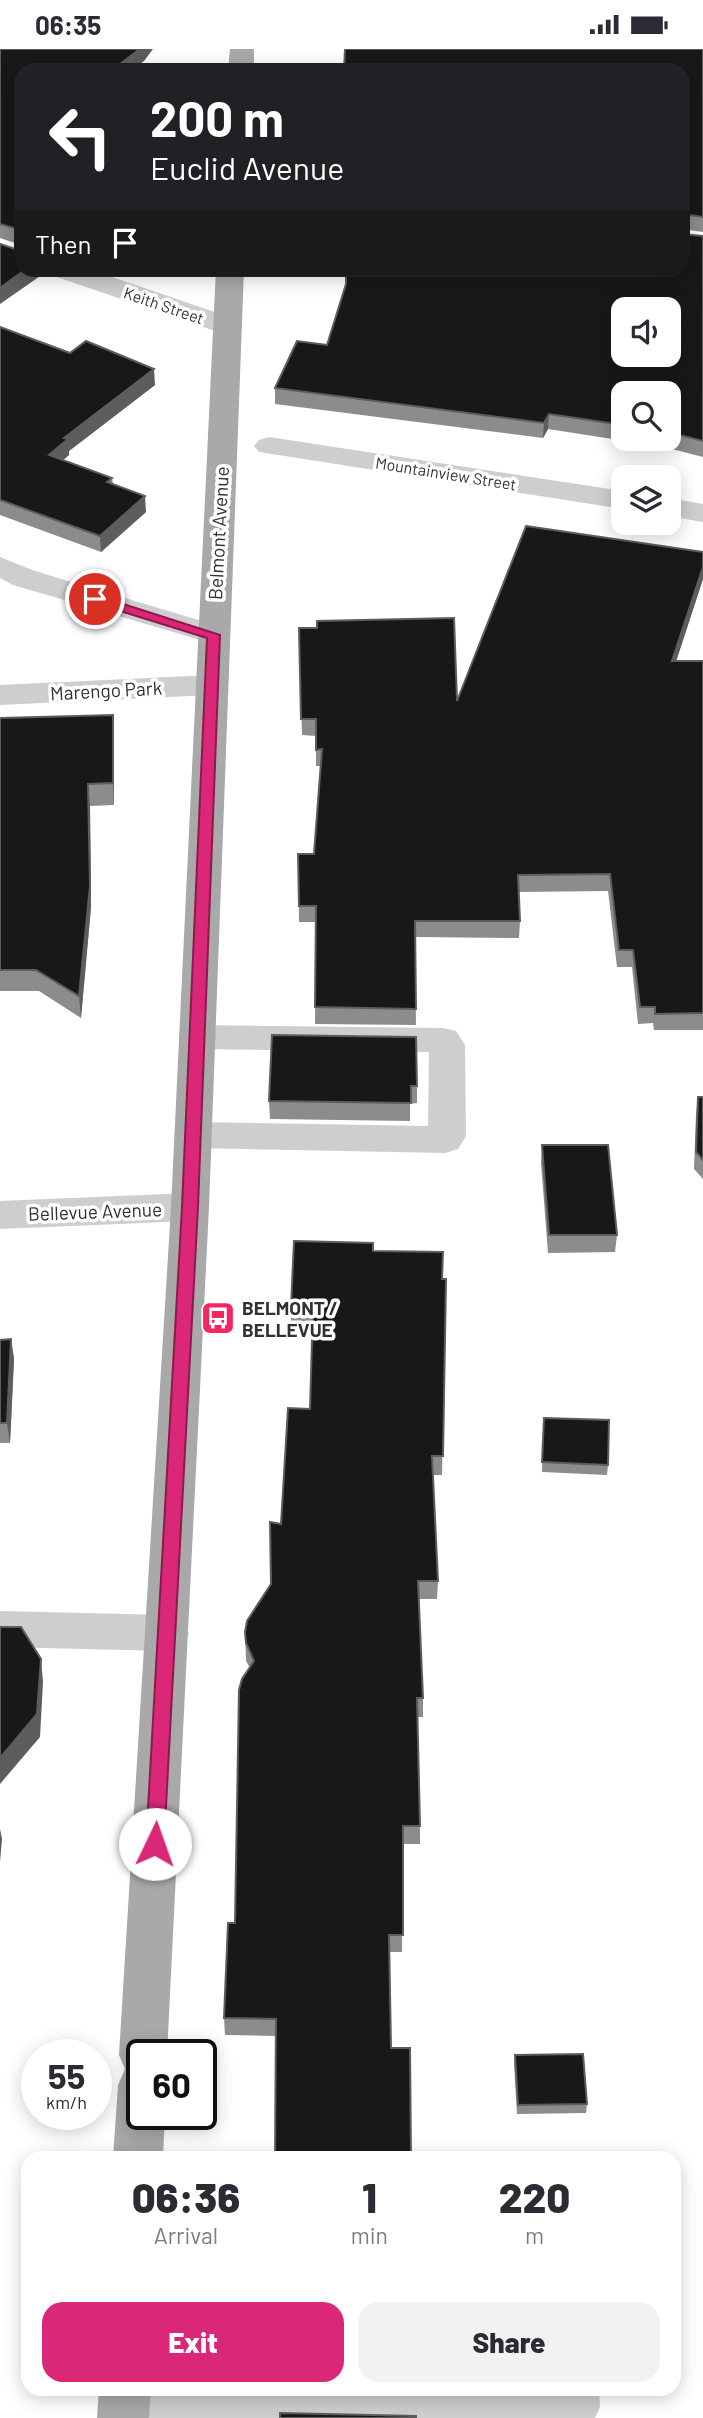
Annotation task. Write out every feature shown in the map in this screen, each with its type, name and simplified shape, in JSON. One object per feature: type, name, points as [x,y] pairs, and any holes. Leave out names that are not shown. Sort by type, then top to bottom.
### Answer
[{"type":"main road","name":"Belmont Avenue","points":[[145,2039],[190,1207],[230,277]]},
{"type":"main road","points":[[138,2151],[140,2130]]},
{"type":"street","name":"Keith Street","points":[[84,277],[228,327]]},
{"type":"street","name":"Mountainview Street","points":[[269,446],[611,499]]},
{"type":"street","points":[[681,509],[703,513]]},
{"type":"street","points":[[0,566],[24,577],[214,635]]},
{"type":"street","name":"Marengo Park","points":[[0,695],[212,685]]},
{"type":"street","points":[[192,1135],[439,1140],[445,1140],[447,1136],[447,1045],[443,1040],[197,1037]]},
{"type":"street","name":"Bellevue Avenue","points":[[0,1215],[190,1207]]},
{"type":"street","points":[[0,1629],[167,1633]]},
{"type":"street","points":[[124,2404],[574,2407],[573,2396]]},
{"type":"building","points":[[0,49],[140,49],[121,63],[14,63],[14,228],[0,224]]},
{"type":"building","points":[[345,49],[703,49],[703,217],[690,215],[690,63],[344,63]]},
{"type":"building","points":[[690,235],[703,236],[703,441],[681,435],[681,381],[611,381],[611,423],[549,414],[544,423],[275,388],[297,341],[327,345],[346,277],[690,277]]},
{"type":"building","points":[[0,244],[14,249],[15,277],[0,288]]},
{"type":"building","points":[[0,327],[70,353],[86,341],[154,369],[64,438],[68,439],[49,455],[112,478],[107,482],[145,496],[100,536],[0,500]]},
{"type":"building","points":[[526,526],[703,552],[703,567],[672,661],[703,661],[703,1013],[655,1014],[655,1007],[640,1007],[633,950],[619,950],[610,874],[518,875],[520,921],[415,921],[416,1009],[315,1007],[316,906],[299,906],[298,854],[314,854],[322,749],[316,750],[316,719],[301,719],[299,628],[317,628],[317,621],[454,618],[457,701]]},
{"type":"building","points":[[113,715],[113,783],[88,784],[90,886],[79,996],[36,970],[0,970],[0,718]]},
{"type":"building","points":[[272,1035],[416,1037],[417,1086],[411,1086],[411,1103],[269,1101]]},
{"type":"building","points":[[698,1097],[703,1097],[703,1160],[696,1152]]},
{"type":"building","points":[[542,1145],[608,1145],[617,1235],[549,1235]]},
{"type":"building","points":[[294,1241],[373,1243],[373,1251],[443,1252],[442,1279],[446,1279],[443,1456],[432,1456],[438,1581],[418,1581],[423,1698],[417,1698],[420,1826],[403,1826],[403,1935],[389,1935],[391,2048],[410,2048],[411,2151],[275,2151],[276,2019],[224,2018],[228,1923],[235,1923],[239,1690],[242,1679],[254,1661],[246,1643],[245,1632],[247,1621],[271,1584],[270,1522],[281,1524],[288,1408],[310,1409],[313,1307],[291,1307]]},
{"type":"building","points":[[11,1339],[7,1423],[0,1423],[0,1340]]},
{"type":"building","points":[[544,1418],[609,1420],[608,1465],[542,1462]]},
{"type":"building","points":[[0,1627],[21,1627],[41,1659],[37,1714],[0,1758]]},
{"type":"building","points":[[583,2054],[587,2104],[518,2105],[515,2055]]},
{"type":"building","points":[[280,2413],[416,2416],[416,2418],[280,2418]]},
{"type":"place","name":"BELMONT / BELLEVUE","points":[[218,1318]]},
{"type":"route","points":[[95,599],[214,635],[190,1207],[155,1844]]}]
